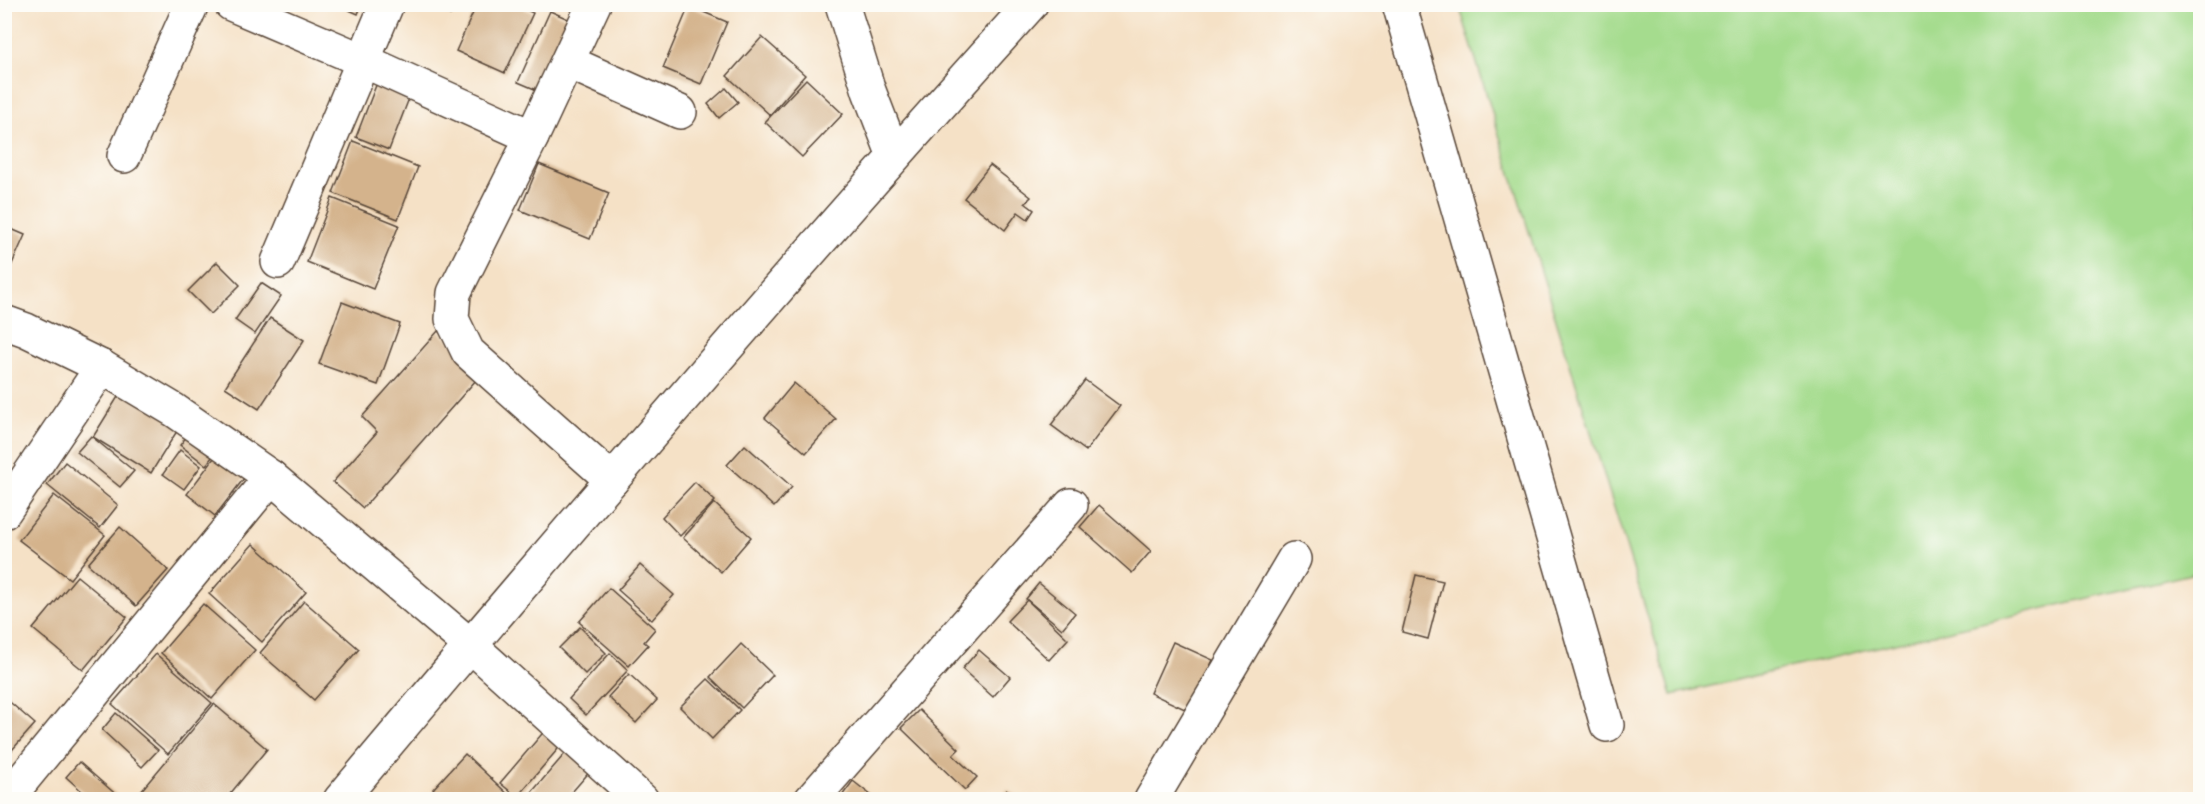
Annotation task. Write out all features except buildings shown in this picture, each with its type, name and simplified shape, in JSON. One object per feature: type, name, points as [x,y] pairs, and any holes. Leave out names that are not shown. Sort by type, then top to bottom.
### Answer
[{"type":"street","points":[[124,156],[192,4]]},
{"type":"street","points":[[231,4],[532,137]]},
{"type":"street","points":[[278,262],[387,4]]},
{"type":"street","points":[[594,4],[532,137],[454,293],[452,319],[468,352],[612,480]]},
{"type":"street","points":[[842,4],[868,91],[894,156]]},
{"type":"street","points":[[340,800],[612,480],[894,156],[1031,4]]},
{"type":"street","points":[[1399,4],[1606,725]]},
{"type":"street","points":[[568,62],[680,112]]},
{"type":"street","points":[[12,332],[102,367],[174,410],[271,477],[470,645],[642,800]]},
{"type":"street","points":[[4,512],[102,367]]},
{"type":"street","points":[[6,800],[271,477]]},
{"type":"street","points":[[812,800],[1071,505]]},
{"type":"street","points":[[1151,800],[1294,559]]},
{"type":"green space","points":[[1459,5],[2200,5],[2200,572],[1672,695]]}]
